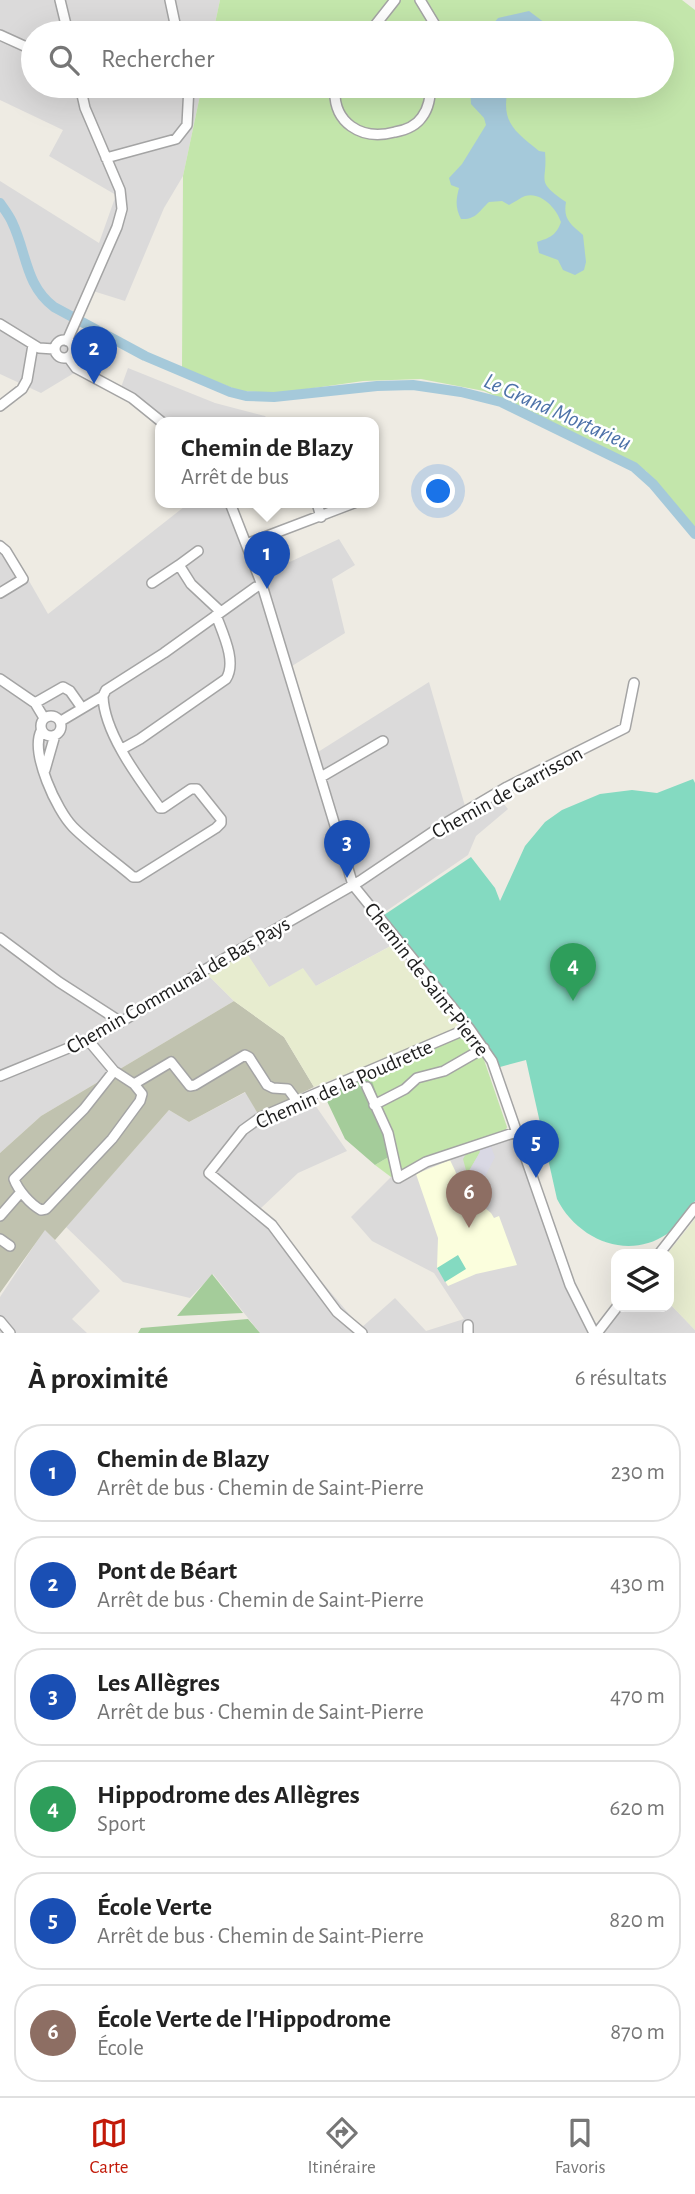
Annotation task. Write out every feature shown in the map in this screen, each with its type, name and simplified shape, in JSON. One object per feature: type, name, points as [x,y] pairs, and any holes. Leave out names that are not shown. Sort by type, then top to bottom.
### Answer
[{"type":"street","points":[[60,0],[65,21]]},
{"type":"street","points":[[170,0],[174,21]]},
{"type":"street","points":[[378,21],[395,0]]},
{"type":"street","points":[[420,0],[433,21]]},
{"type":"street","points":[[0,35],[21,45]]},
{"type":"street","points":[[67,341],[122,209],[120,190],[83,98]]},
{"type":"street","points":[[106,158],[176,139],[187,125],[188,98]]},
{"type":"street","points":[[336,98],[336,107],[349,125],[361,132],[381,136],[408,130],[422,118],[429,98]]},
{"type":"street","points":[[0,324],[33,345],[44,350],[54,349]]},
{"type":"street","points":[[54,349],[58,342],[67,341]]},
{"type":"street","points":[[67,341],[72,347],[72,353],[68,357]]},
{"type":"street","points":[[0,405],[22,389],[33,345]]},
{"type":"street","points":[[54,349],[58,356],[68,357],[76,368],[132,398],[156,417]]},
{"type":"street","name":"Chemin de Saint-Pierre","points":[[232,508],[262,585],[353,885],[469,1028],[492,1061],[570,1285],[596,1333]]},
{"type":"street","points":[[318,508],[321,517]]},
{"type":"street","points":[[246,544],[342,508]]},
{"type":"street","points":[[0,546],[23,579],[0,593]]},
{"type":"street","points":[[152,583],[198,551]]},
{"type":"street","points":[[122,749],[226,680],[230,673],[231,663],[218,614],[191,584],[179,565]]},
{"type":"street","points":[[61,721],[262,585]]},
{"type":"street","points":[[0,679],[35,703],[44,718],[38,736],[44,772],[72,826],[132,877],[138,877],[221,823],[221,819],[197,789],[191,789],[160,808],[137,777],[122,749],[107,716],[104,693]]},
{"type":"street","name":"Chemin de Garrisson","points":[[353,885],[446,823],[507,787],[625,728],[634,683]]},
{"type":"street","points":[[35,703],[63,687],[70,691],[82,708]]},
{"type":"street","points":[[44,718],[54,715],[61,721]]},
{"type":"street","points":[[44,772],[61,721]]},
{"type":"street","points":[[41,731],[49,737],[55,735]]},
{"type":"street","points":[[321,777],[383,741]]},
{"type":"street","name":"Chemin Communal de Bas Pays","points":[[0,1076],[88,1040],[353,885]]},
{"type":"street","points":[[0,938],[59,982],[121,1022]]},
{"type":"street","name":"Chemin de la Poudrette","points":[[362,1333],[337,1312],[272,1226],[209,1173],[243,1130],[261,1116],[469,1028]]},
{"type":"street","points":[[88,1040],[114,1071],[134,1084],[142,1094],[140,1101],[112,1139],[46,1209],[36,1208],[21,1192],[14,1179],[84,1109],[114,1071]]},
{"type":"street","points":[[374,1105],[417,1078],[444,1071],[484,1048]]},
{"type":"street","points":[[134,1084],[171,1062],[190,1086],[195,1085],[245,1055],[267,1085],[288,1089],[297,1101]]},
{"type":"street","points":[[367,1087],[388,1133],[398,1178],[426,1162],[516,1132]]},
{"type":"street","points":[[0,1216],[21,1192]]},
{"type":"street","points":[[663,1249],[695,1208]]},
{"type":"street","points":[[0,1239],[10,1246]]},
{"type":"street","points":[[596,1333],[613,1312]]},
{"type":"street","points":[[0,1321],[9,1333]]},
{"type":"shaded area","points":[[0,0],[220,0],[216,21],[21,21],[21,98],[199,98],[183,176],[164,208],[125,301],[93,291],[74,335],[84,367],[41,393],[0,374],[0,181],[99,243],[116,195],[49,156],[63,130],[0,100]]},
{"type":"shaded area","points":[[128,368],[215,403],[266,417],[155,417],[155,425],[119,393]]},
{"type":"shaded area","points":[[183,508],[235,508],[264,574],[339,539],[355,565],[332,579],[345,633],[292,666],[318,752],[429,682],[465,806],[492,790],[508,809],[476,836],[468,855],[379,916],[398,942],[316,986],[269,987],[245,952],[207,974],[234,1001],[41,1116],[0,1153],[0,539],[9,546],[48,614]]},
{"type":"shaded area","points":[[391,946],[460,1028],[314,1087],[284,1037],[234,1001],[207,974],[246,952],[269,987],[303,968],[316,986]]},
{"type":"shaded area","points":[[234,1001],[284,1037],[314,1087],[258,1114],[245,1092],[189,1122],[169,1110],[55,1240],[45,1230],[0,1293],[0,1153],[41,1116]]},
{"type":"shaded area","points":[[246,1092],[258,1114],[306,1092],[347,1151],[298,1173],[260,1209],[361,1328],[395,1298],[426,1331],[464,1319],[434,1273],[372,1241],[351,1217],[391,1177],[425,1157],[520,1128],[573,1280],[593,1322],[602,1325],[612,1312],[674,1312],[674,1308],[695,1333],[260,1333],[213,1274],[190,1298],[123,1282],[66,1227],[169,1110],[189,1122]]},
{"type":"shaded area","points":[[489,1142],[495,1157],[472,1202],[465,1200],[458,1204],[455,1198],[456,1175],[463,1182],[480,1152],[478,1145]]},
{"type":"shaded area","points":[[450,1160],[468,1198],[479,1203],[494,1218],[499,1216],[517,1265],[476,1274],[448,1286],[437,1268],[438,1238],[416,1174]]},
{"type":"shaded area","points":[[695,1219],[695,1330],[674,1308],[674,1249],[671,1249]]},
{"type":"shaded area","points":[[45,1229],[100,1291],[72,1319],[87,1333],[0,1333],[0,1297]]},
{"type":"green space","points":[[220,0],[682,0],[695,10],[695,528],[646,471],[600,445],[484,391],[421,379],[363,381],[279,393],[240,391],[182,368],[183,176],[199,98],[674,98],[674,21],[216,21]]},
{"type":"green space","points":[[693,779],[695,1201],[667,1234],[636,1246],[620,1245],[604,1242],[590,1235],[566,1213],[557,1199],[526,1060],[500,1067],[460,1009],[381,917],[471,857],[495,888],[500,901],[525,846],[545,822],[562,810],[600,794],[632,790],[657,793]]},
{"type":"green space","points":[[466,1034],[482,1054],[507,1127],[505,1132],[425,1157],[391,1177],[375,1165],[397,1152],[363,1078]]},
{"type":"green space","points":[[363,1078],[372,1081],[397,1152],[375,1165],[345,1139],[325,1097]]},
{"type":"green space","points":[[479,1149],[480,1152],[467,1174],[463,1159],[466,1154]]},
{"type":"green space","points":[[458,1255],[466,1269],[445,1282],[437,1268]]},
{"type":"green space","points":[[212,1274],[243,1313],[177,1316]]},
{"type":"green space","points":[[248,1319],[260,1333],[138,1333],[141,1328]]},
{"type":"water","points":[[529,11],[542,21],[496,21],[498,18]]},
{"type":"water","points":[[471,98],[507,98],[507,113],[513,127],[539,151],[545,152],[546,185],[566,202],[568,221],[583,235],[586,262],[584,270],[575,275],[563,270],[558,260],[539,253],[537,242],[552,236],[561,222],[552,207],[537,196],[525,196],[509,205],[502,201],[489,202],[474,216],[461,219],[457,204],[459,188],[451,185],[449,178],[462,164],[486,125],[484,118],[471,104]]},
{"type":"waterway","name":"Le Grand Mortarieu","points":[[0,203],[17,234],[32,279],[44,298],[54,307],[145,356],[230,392],[246,396],[274,397],[377,386],[413,385],[461,392],[501,402],[634,467],[653,484],[695,534]]},
{"type":"place","name":"Pont de Béart","points":[[94,384]]},
{"type":"place","name":"Chemin de Blazy","points":[[267,589]]},
{"type":"place","name":"Les Allègres","points":[[347,878]]},
{"type":"place","name":"Hippodrome des Allègres","points":[[573,1001]]},
{"type":"place","name":"École Verte","points":[[536,1178]]},
{"type":"place","name":"École Verte de l'Hippodrome","points":[[469,1228]]}]
